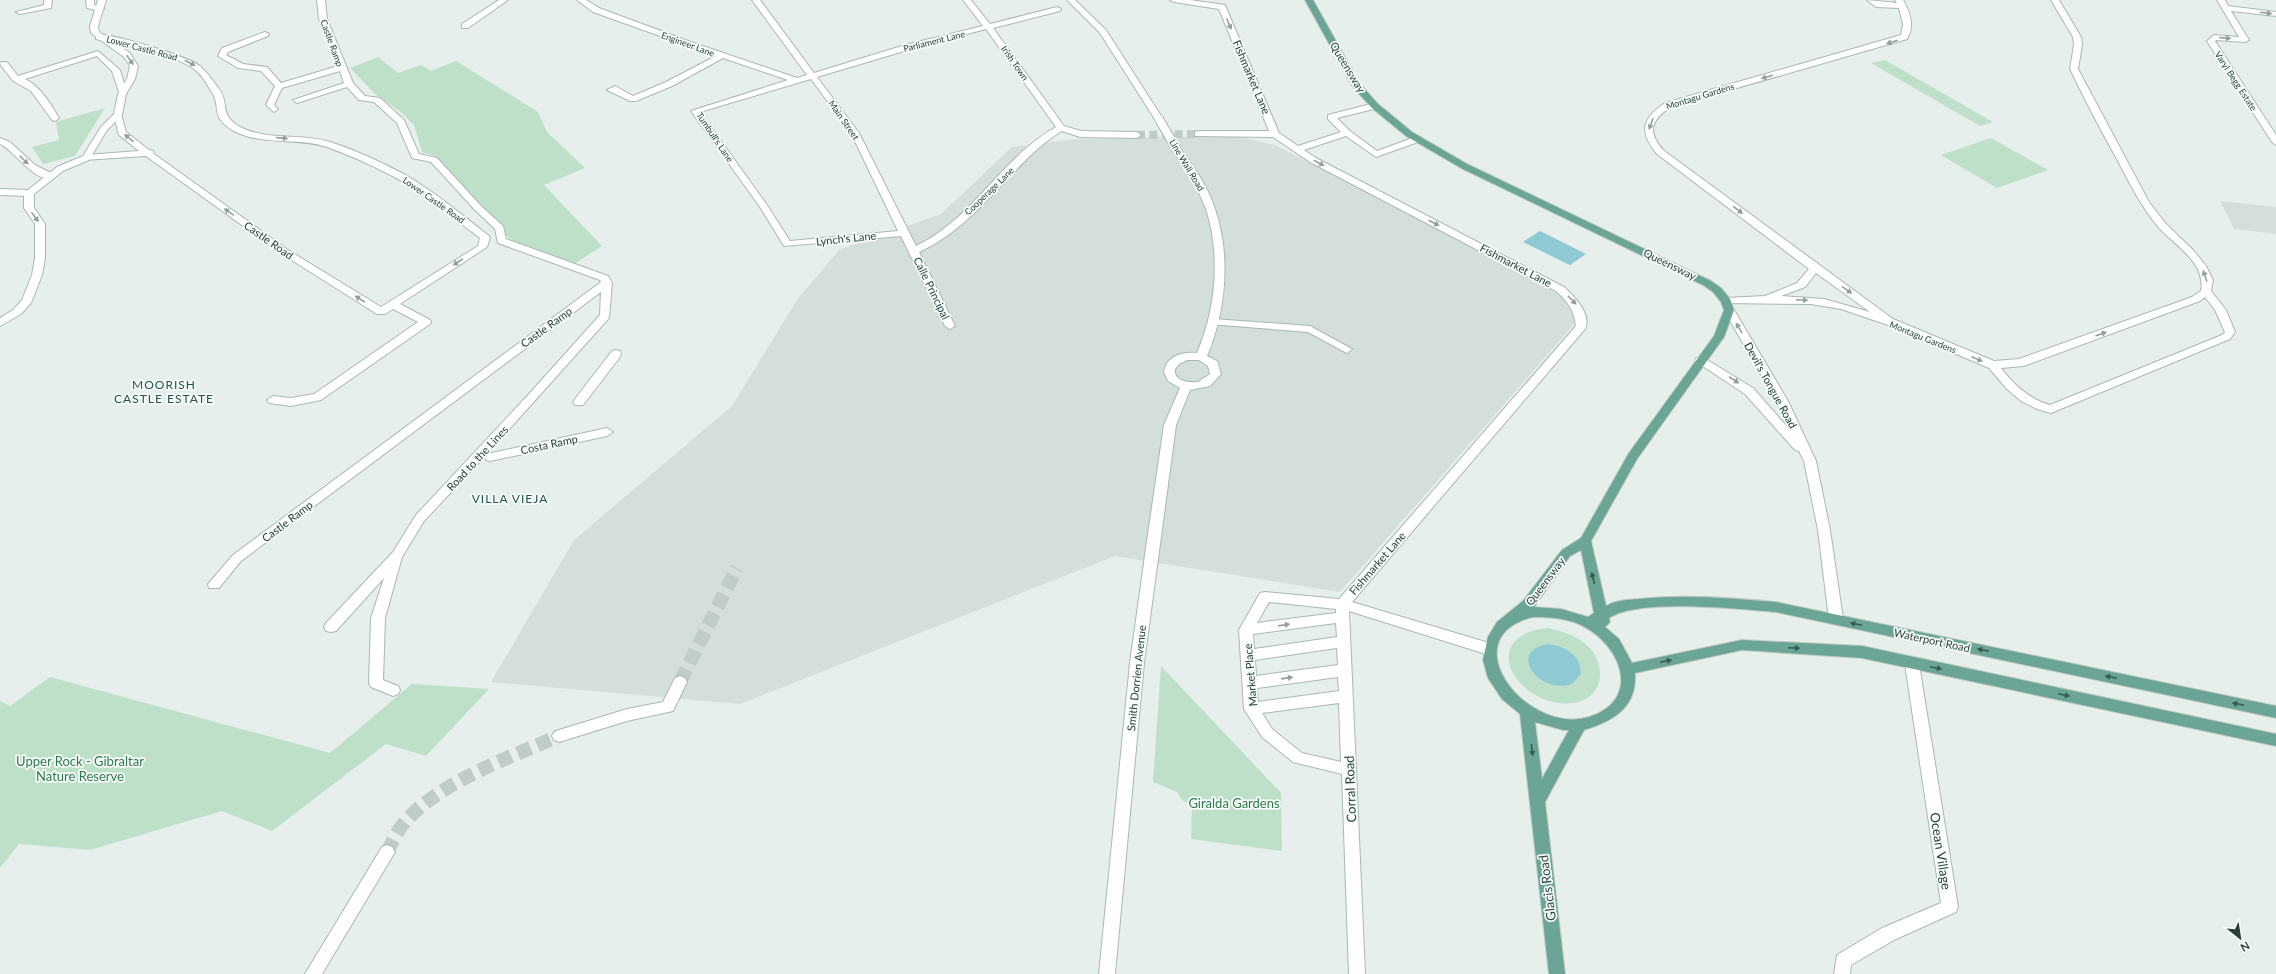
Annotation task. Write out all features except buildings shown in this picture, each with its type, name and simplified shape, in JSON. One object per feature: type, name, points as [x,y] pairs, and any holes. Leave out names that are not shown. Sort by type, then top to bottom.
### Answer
[{"type":"main road","name":"Queensway","points":[[1309,0],[1356,85],[1390,120],[1418,139],[1464,166],[1685,270],[1711,285],[1727,306],[1719,337],[1700,361],[1633,456],[1585,541],[1566,553],[1528,605],[1509,620]]},
{"type":"main road","points":[[1585,541],[1607,636]]},
{"type":"main road","name":"Waterport Road","points":[[1589,623],[1615,606],[1674,601],[1719,602],[1776,607],[2276,712]]},
{"type":"main road","points":[[1533,612],[1561,613],[1589,623],[1607,636],[1620,651],[1628,669],[1629,685],[1624,700],[1614,712],[1599,720],[1580,725],[1550,721],[1527,712],[1510,698],[1497,683],[1490,665],[1489,649],[1496,632],[1509,620],[1533,612]]},
{"type":"main road","points":[[1628,669],[1742,645],[1862,652],[1912,664],[2276,740]]},
{"type":"main road","name":"Glacis Road","points":[[1527,712],[1557,974]]},
{"type":"main road","points":[[1537,802],[1580,725]]},
{"type":"street","points":[[20,12],[48,6],[48,0]]},
{"type":"street","points":[[90,0],[90,6],[100,9]]},
{"type":"street","points":[[86,158],[104,129],[118,116],[123,93],[131,79],[134,66],[127,56],[97,35],[94,26],[102,0]]},
{"type":"street","name":"Castle Ramp","points":[[214,584],[237,558],[607,283],[604,278],[501,241],[500,228],[478,208],[434,160],[415,156],[401,122],[376,100],[362,98],[349,84],[341,68],[327,25],[323,20],[321,0]]},
{"type":"street","points":[[465,26],[504,0]]},
{"type":"street","name":"Engineer Lane","points":[[580,0],[596,10],[722,56],[799,81]]},
{"type":"street","name":"Main Street","points":[[756,0],[855,133],[914,251]]},
{"type":"street","name":"Irish Town","points":[[967,0],[1061,128]]},
{"type":"street","name":"Line Wall Road","points":[[1071,0],[1104,32],[1204,192],[1220,253],[1214,322],[1210,340],[1201,357]]},
{"type":"street","name":"Fishmarket Lane","points":[[1174,0],[1222,7],[1275,134],[1313,160],[1560,289],[1577,306],[1581,327],[1342,604]]},
{"type":"street","name":"Montagu Gardens","points":[[1815,268],[1660,152],[1648,137],[1648,126],[1656,112],[1668,105],[1904,37],[1907,33],[1907,23],[1901,3],[1879,5],[1871,0]]},
{"type":"street","points":[[1993,365],[2013,390],[2037,406],[2051,409],[2226,337],[2230,332],[2227,321],[2217,304],[2206,292],[2208,280],[2201,266],[2191,253],[2163,226],[2145,203],[2091,104],[2074,69],[2078,45],[2077,37],[2056,0]]},
{"type":"street","name":"Varyl Begg Estate","points":[[2221,0],[2245,40],[2214,37],[2210,41],[2276,142]]},
{"type":"street","points":[[2227,8],[2276,14]]},
{"type":"street","name":"Parliament Lane","points":[[812,77],[908,47],[989,28],[1057,9]]},
{"type":"street","points":[[265,34],[225,50],[222,56],[241,66],[264,69],[279,86]]},
{"type":"street","name":"Lower Castle Road","points":[[97,35],[164,53],[198,68],[218,92],[221,112],[226,121],[238,129],[254,135],[327,144],[390,171],[419,187],[485,237],[482,247],[394,305]]},
{"type":"street","points":[[16,80],[98,53],[116,70],[123,93]]},
{"type":"street","points":[[611,90],[615,89],[633,99],[669,84],[722,56]]},
{"type":"street","points":[[4,64],[16,80],[24,81],[42,99],[55,118]]},
{"type":"street","points":[[274,109],[270,105],[279,86],[341,68]]},
{"type":"street","name":"Tumbull's Lane","points":[[787,244],[764,207],[695,111],[812,77]]},
{"type":"street","points":[[297,100],[349,84]]},
{"type":"street","points":[[1375,106],[1331,117],[1347,133],[1376,154],[1418,139]]},
{"type":"street","name":"Castle Road","points":[[118,116],[122,133],[210,199],[285,252],[381,312],[394,305]]},
{"type":"street","points":[[1061,128],[1080,134],[1136,135]]},
{"type":"street","name":"Cooperage Lane","points":[[914,251],[937,239],[956,224],[1041,140],[1061,128]]},
{"type":"street","points":[[1297,149],[1347,133]]},
{"type":"street","points":[[1198,134],[1275,134]]},
{"type":"street","points":[[0,141],[7,144],[32,167],[50,176]]},
{"type":"street","points":[[0,192],[29,193],[67,164],[86,158],[150,153]]},
{"type":"street","points":[[0,323],[18,312],[27,301],[38,270],[40,258],[40,224],[29,208],[29,193]]},
{"type":"street","name":"Lynch's Lane","points":[[787,244],[905,232]]},
{"type":"street","name":"Calle Principal","points":[[914,251],[950,326]]},
{"type":"street","points":[[1727,306],[1763,298],[1801,285],[1815,268],[1891,322]]},
{"type":"street","name":"Road to the Lines","points":[[331,627],[397,555],[420,518],[528,403],[605,316],[607,283]]},
{"type":"street","name":"Montagu Gardens","points":[[1763,298],[1813,300],[1839,305],[1876,319],[1891,322],[1993,365],[2020,363],[2196,300],[2206,292]]},
{"type":"street","points":[[273,400],[291,402],[317,397],[426,322],[394,305]]},
{"type":"street","name":"Devil's Tongue Road","points":[[1727,306],[1782,401],[1810,461],[1824,530],[1836,619]]},
{"type":"street","points":[[1214,322],[1310,329],[1347,349]]},
{"type":"street","points":[[580,402],[616,354]]},
{"type":"street","points":[[1181,357],[1201,357],[1213,364],[1216,374],[1213,379],[1202,386],[1186,386],[1172,379],[1169,372],[1172,364],[1181,357]]},
{"type":"street","name":"Devil's Tongue Road","points":[[1700,361],[1749,391],[1810,461]]},
{"type":"street","name":"Smith Dorrien Avenue","points":[[1107,974],[1136,663],[1170,425],[1186,386]]},
{"type":"street","name":"Costa Ramp","points":[[490,457],[607,432]]},
{"type":"street","points":[[393,690],[376,683],[378,618],[397,555]]},
{"type":"street","name":"Market Place","points":[[1342,604],[1265,597],[1246,630],[1248,683],[1251,709],[1267,732],[1298,758],[1350,770]]},
{"type":"street","points":[[1342,604],[1489,649]]},
{"type":"street","name":"Corral Road","points":[[1342,604],[1350,770],[1357,974]]},
{"type":"street","points":[[1246,630],[1342,617]]},
{"type":"street","points":[[1248,655],[1343,642]]},
{"type":"street","name":"Ocean Village","points":[[1842,974],[1843,961],[1888,934],[1950,907],[1912,664]]},
{"type":"street","points":[[1248,683],[1344,670]]},
{"type":"street","points":[[559,736],[627,715],[668,707],[680,682]]},
{"type":"street","points":[[1251,709],[1346,696]]},
{"type":"street","points":[[313,974],[387,852]]},
{"type":"shaded area","points":[[1234,136],[1275,145],[1542,283],[1564,299],[1576,322],[1340,592],[1115,556],[740,704],[491,682],[574,540],[732,406],[797,300],[839,250],[941,214],[1012,147],[1078,139]]},
{"type":"shaded area","points":[[2220,201],[2276,207],[2276,234],[2234,229]]},
{"type":"green space","points":[[378,57],[398,73],[421,65],[431,71],[456,61],[538,112],[547,132],[585,168],[544,185],[602,246],[574,264],[517,244],[481,216],[435,156],[422,152],[414,125],[402,113],[375,94],[350,68]]},
{"type":"green space","points":[[1885,60],[1993,122],[1980,126],[1871,63]]},
{"type":"green space","points":[[105,108],[75,156],[43,164],[32,147],[59,140],[56,122]]},
{"type":"green space","points":[[1991,138],[2048,170],[1997,188],[1941,155]]},
{"type":"green space","points":[[1547,628],[1569,634],[1588,646],[1598,661],[1600,670],[1598,686],[1593,693],[1587,698],[1578,702],[1557,703],[1539,697],[1524,687],[1513,673],[1509,659],[1512,645],[1524,634]],"holes":[[[1548,644],[1565,649],[1575,657],[1580,667],[1581,674]]]},
{"type":"green space","name":"Giralda Gardens","points":[[1161,666],[1281,793],[1282,851],[1191,839],[1192,805],[1182,800],[1177,792],[1153,782]]},
{"type":"green space","name":"Upper Rock - Gibraltar Nature Reserve","points":[[50,677],[330,753],[412,684],[489,689],[426,756],[386,744],[272,831],[222,811],[90,850],[19,844],[0,868],[0,701],[10,706]]},
{"type":"water","points":[[1540,231],[1586,254],[1570,265],[1523,242]]},
{"type":"water","points":[[1548,644],[1566,649],[1578,662],[1581,674],[1572,684],[1560,686],[1548,683],[1539,678],[1532,671],[1529,663],[1530,655],[1536,648]]},
{"type":"tunnel","points":[[1137,135],[1198,134]]},
{"type":"tunnel","points":[[680,682],[737,568]]},
{"type":"tunnel","points":[[387,852],[404,823],[419,808],[436,795],[477,772],[559,736]]},
{"type":"district","name":"MOORISH CASTLE ESTATE","points":[[164,391]]},
{"type":"district","name":"VILLA VIEJA","points":[[510,498]]}]
